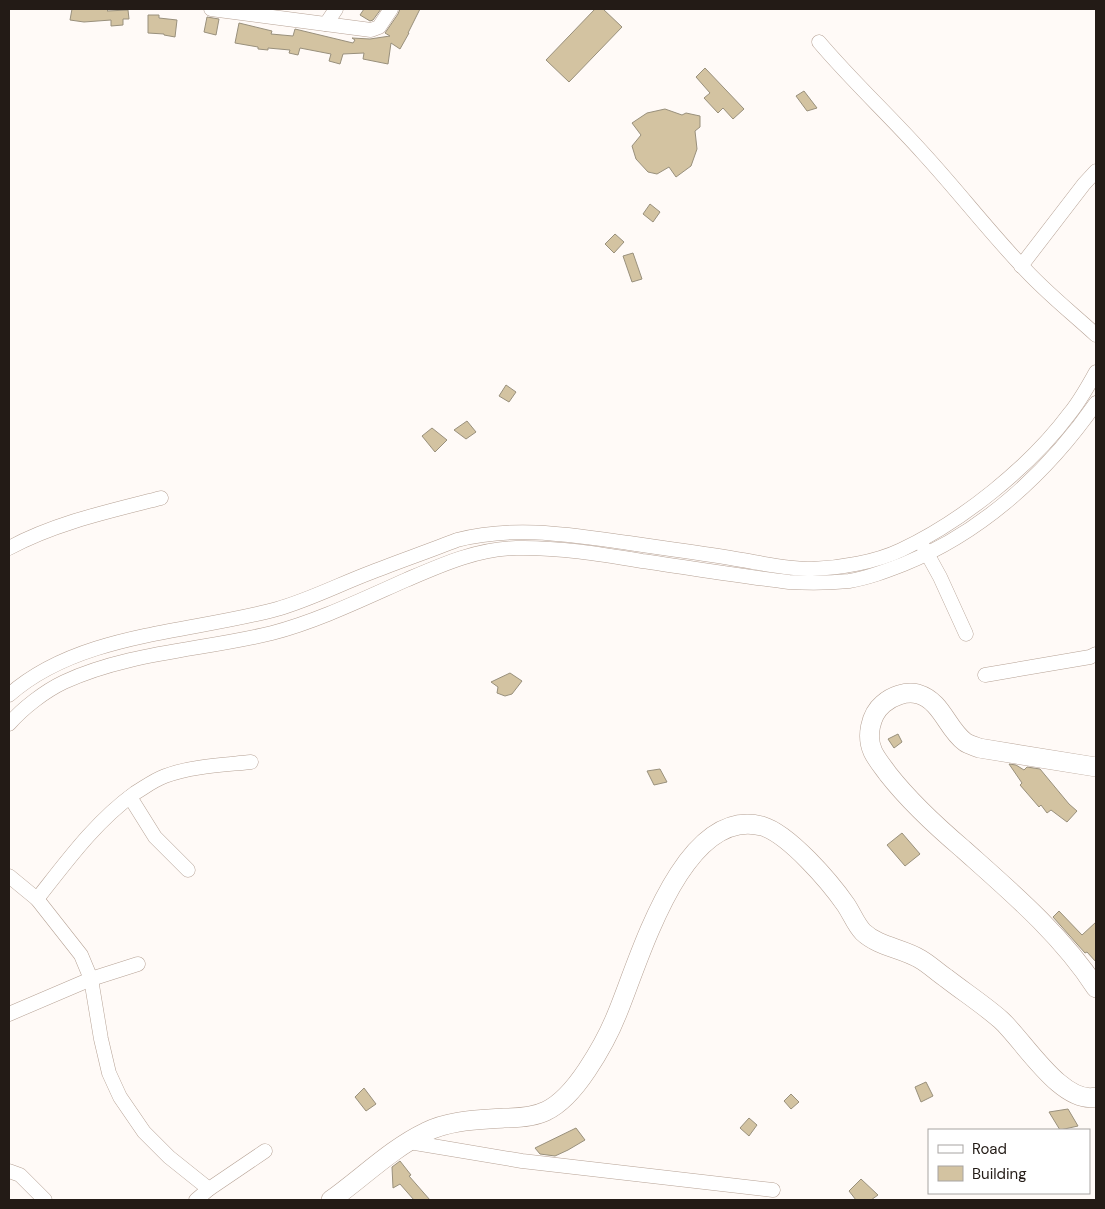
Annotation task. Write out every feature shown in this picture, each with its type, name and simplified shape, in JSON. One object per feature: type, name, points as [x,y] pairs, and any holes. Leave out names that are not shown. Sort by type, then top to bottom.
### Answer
[{"type":"main road","points":[[1096,767],[979,748],[966,743],[938,708],[918,694],[902,694],[887,700],[876,712],[870,729],[869,739],[874,753],[899,788],[930,820],[1042,922],[1082,966],[1096,988]]},
{"type":"main road","points":[[331,1200],[409,1142],[426,1132],[449,1124],[472,1120],[516,1118],[538,1114],[552,1107],[565,1097],[578,1084],[606,1038],[653,922],[683,867],[705,842],[719,832],[744,825],[760,826],[776,832],[825,878],[846,905],[861,930],[872,940],[904,950],[922,960],[999,1018],[1059,1084],[1080,1097],[1096,1097]]},
{"type":"street","points":[[217,9],[274,13],[326,24],[375,30],[391,9]]},
{"type":"street","points":[[326,24],[336,9]]},
{"type":"street","points":[[819,42],[842,70],[923,152],[1021,266],[1096,335]]},
{"type":"street","points":[[1021,266],[1096,171]]},
{"type":"street","points":[[9,695],[20,685],[48,667],[77,654],[137,638],[278,609],[457,540],[478,534],[523,531],[571,535],[786,568],[814,569],[872,560],[899,551],[963,514],[1011,475],[1041,448],[1070,413],[1096,372]]},
{"type":"street","points":[[9,724],[24,710],[63,683],[89,672],[152,656],[272,632],[305,622],[469,554],[514,548],[570,549],[789,582],[821,583],[850,581],[878,574],[928,554],[1000,508],[1032,480],[1061,448],[1096,403]]},
{"type":"street","points":[[9,548],[86,518],[161,498]]},
{"type":"street","points":[[570,549],[571,535]]},
{"type":"street","points":[[920,540],[940,577],[966,634]]},
{"type":"street","points":[[740,576],[741,560]]},
{"type":"street","points":[[372,572],[383,590]]},
{"type":"street","points":[[986,675],[1090,657],[1096,654]]},
{"type":"street","points":[[37,899],[90,831],[147,785],[172,774],[205,767],[251,762]]},
{"type":"street","points":[[130,797],[155,837],[188,870]]},
{"type":"street","points":[[9,876],[37,899],[80,955],[91,979],[101,1039],[109,1072],[120,1097],[144,1132],[169,1157],[209,1189]]},
{"type":"street","points":[[9,1014],[91,979],[138,964]]},
{"type":"street","points":[[409,1142],[522,1161],[773,1190]]},
{"type":"street","points":[[196,1200],[265,1151]]},
{"type":"street","points":[[9,1171],[20,1175],[44,1200]]},
{"type":"building","points":[[72,9],[128,10],[129,19],[123,19],[123,25],[111,26],[111,20],[84,22],[70,20]]},
{"type":"building","points":[[364,9],[381,9],[373,20],[370,21],[360,15]]},
{"type":"building","points":[[400,9],[420,9],[400,49],[391,43],[388,64],[363,59],[364,53],[343,54],[340,64],[329,61],[331,54],[300,48],[298,55],[289,53],[290,50],[258,49],[258,47],[235,43],[239,23],[272,31],[271,34],[293,36],[295,29],[353,43],[355,40],[352,38],[370,39],[390,36],[385,33]]},
{"type":"building","points":[[595,9],[603,9],[622,27],[569,82],[546,60]]},
{"type":"building","points":[[148,15],[159,15],[159,18],[177,20],[175,37],[148,33]]},
{"type":"building","points":[[207,17],[219,19],[216,35],[204,32]]},
{"type":"building","points":[[705,68],[744,109],[733,119],[723,108],[718,113],[704,98],[710,93],[696,77]]},
{"type":"building","points":[[804,91],[817,108],[807,111],[796,96]]},
{"type":"building","points":[[665,109],[682,115],[686,113],[700,116],[700,127],[695,131],[697,149],[691,166],[676,177],[669,167],[657,174],[648,172],[636,159],[632,146],[641,135],[632,123],[647,113]]},
{"type":"building","points":[[650,204],[660,212],[653,222],[643,214]]},
{"type":"building","points":[[615,234],[624,242],[614,253],[605,244]]},
{"type":"building","points":[[633,253],[642,279],[632,282],[623,256]]},
{"type":"building","points":[[506,385],[516,392],[509,402],[499,396]]},
{"type":"building","points":[[467,421],[476,432],[466,439],[454,430]]},
{"type":"building","points":[[432,428],[447,440],[435,452],[422,436]]},
{"type":"building","points":[[510,673],[522,681],[512,694],[505,696],[497,693],[498,687],[491,682]]},
{"type":"building","points":[[898,734],[902,742],[894,748],[888,739]]},
{"type":"building","points":[[1009,764],[1016,765],[1024,770],[1027,767],[1040,769],[1077,811],[1067,822],[1051,810],[1047,813],[1041,805],[1039,807],[1020,785],[1022,783]]},
{"type":"building","points":[[660,769],[667,782],[654,785],[647,771]]},
{"type":"building","points":[[902,833],[920,854],[905,866],[887,845]]},
{"type":"building","points":[[1059,911],[1082,935],[1096,922],[1096,962],[1087,952],[1085,953],[1053,917]]},
{"type":"building","points":[[926,1082],[933,1096],[921,1102],[915,1087]]},
{"type":"building","points":[[364,1088],[376,1104],[366,1111],[355,1097]]},
{"type":"building","points":[[791,1094],[799,1102],[791,1109],[784,1101]]},
{"type":"building","points":[[1068,1109],[1078,1126],[1059,1129],[1049,1112]]},
{"type":"building","points":[[749,1118],[757,1125],[749,1136],[740,1128]]},
{"type":"building","points":[[576,1128],[585,1140],[568,1150],[555,1156],[540,1154],[535,1148]]},
{"type":"building","points":[[400,1161],[411,1175],[409,1176],[430,1200],[414,1200],[400,1184],[393,1188],[392,1167]]},
{"type":"building","points":[[861,1179],[878,1195],[871,1200],[856,1200],[849,1191]]}]
